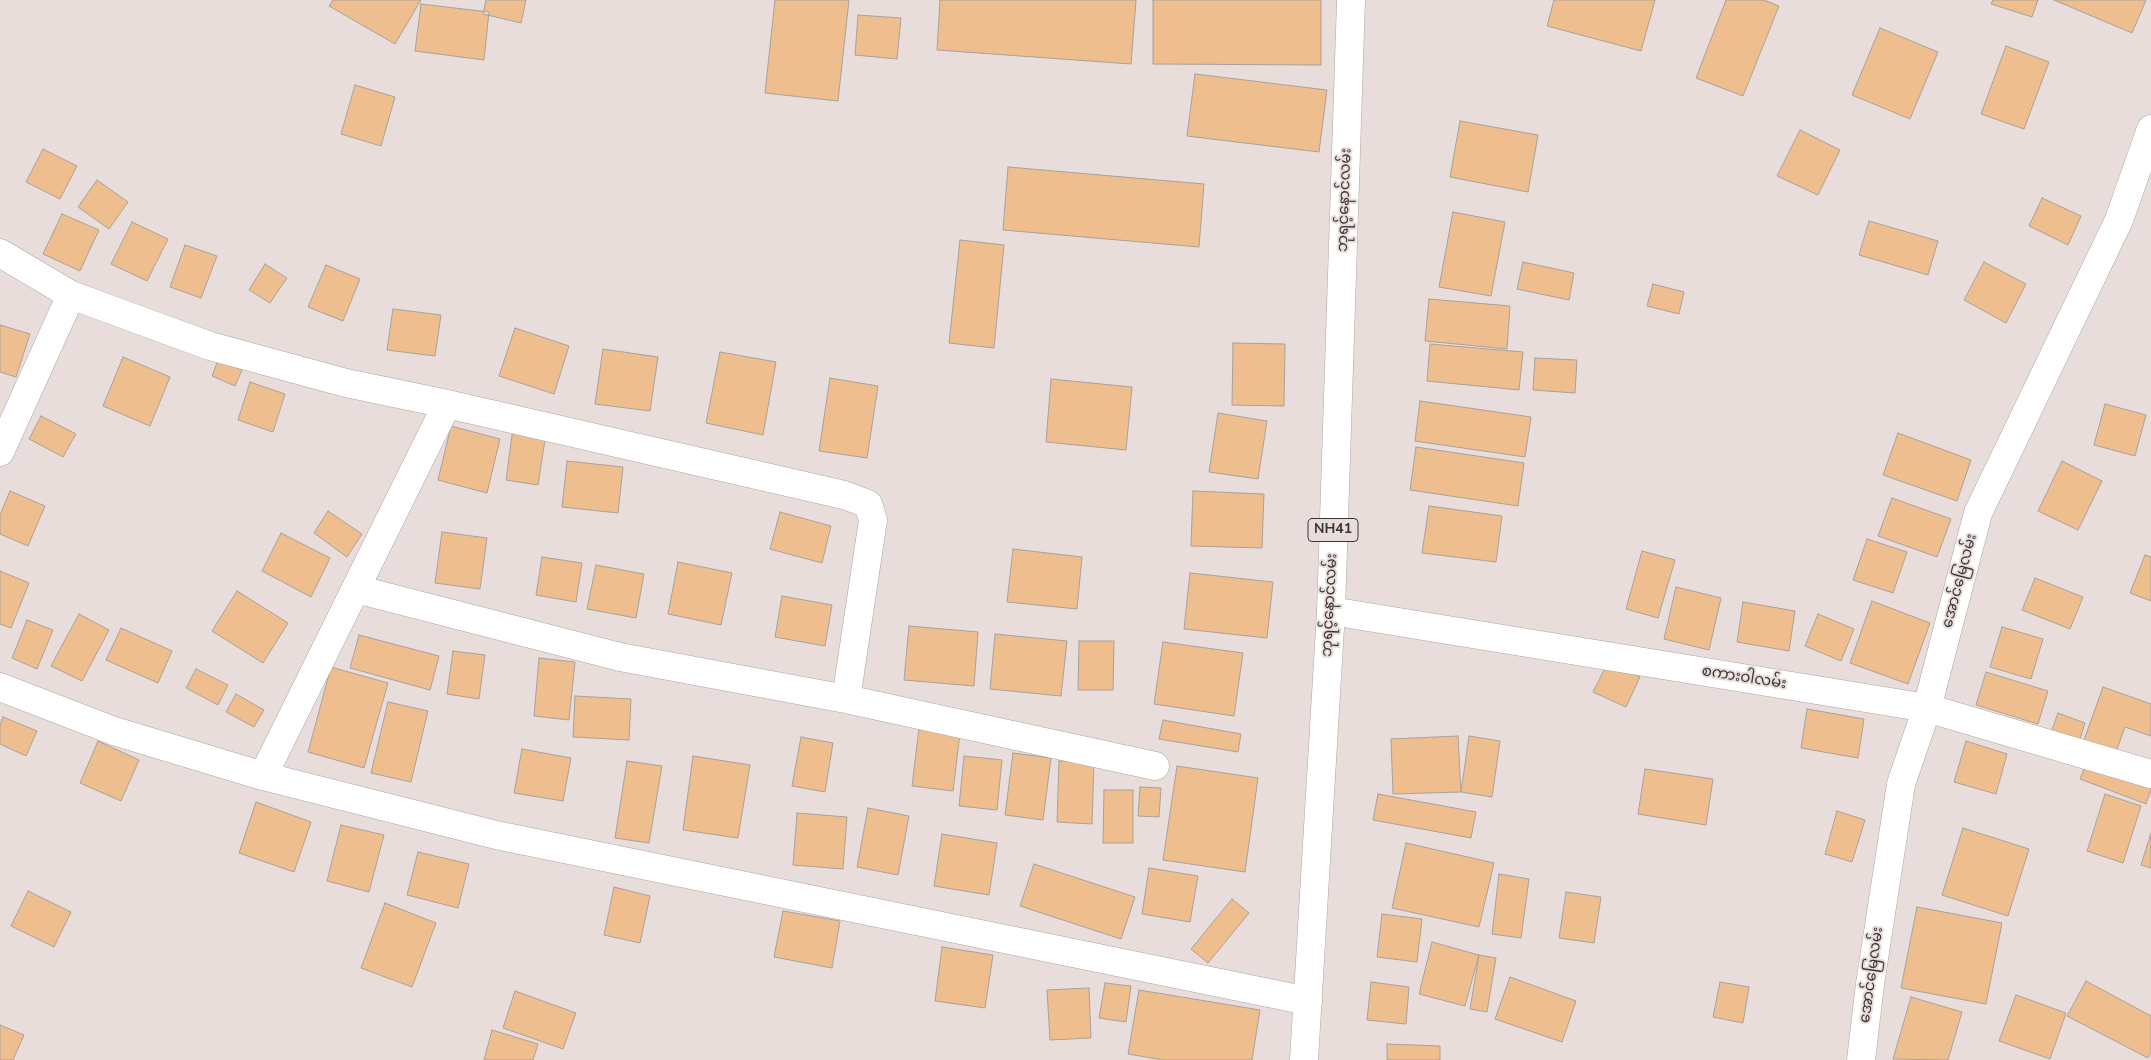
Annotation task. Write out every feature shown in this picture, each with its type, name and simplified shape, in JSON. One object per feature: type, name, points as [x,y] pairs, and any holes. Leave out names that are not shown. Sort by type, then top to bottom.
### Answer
[{"type":"main road","name":"ဘုရင့်နောင်လမ်း","points":[[1304,1060],[1331,611],[1351,0]]},
{"type":"main road","name":"အောင်မြေလမ်း","points":[[1861,1060],[1870,984],[1901,784],[1927,708],[1978,513],[2120,220],[2151,130]]},
{"type":"main road","points":[[0,253],[71,295],[210,346],[346,383],[447,404],[844,495],[868,504],[873,520],[846,699]]},
{"type":"main road","points":[[0,452],[71,295]]},
{"type":"main road","points":[[263,776],[447,404]]},
{"type":"main road","points":[[356,589],[620,657],[846,699],[1155,766]]},
{"type":"main road","name":"စကားဝါလမ်း","points":[[1331,611],[1927,708],[2151,774]]},
{"type":"main road","points":[[0,687],[114,731],[263,776],[496,834],[1308,1000]]},
{"type":"building","points":[[333,0],[421,0],[395,44],[329,6]]},
{"type":"building","points":[[486,0],[526,0],[521,23],[483,14]]},
{"type":"building","points":[[775,0],[849,0],[838,101],[765,93]]},
{"type":"building","points":[[940,0],[1136,0],[1131,64],[937,50]]},
{"type":"building","points":[[1153,0],[1321,0],[1321,65],[1153,64]]},
{"type":"building","points":[[1554,0],[1655,0],[1641,51],[1547,26]]},
{"type":"building","points":[[1726,0],[1764,0],[1779,6],[1743,96],[1696,78]]},
{"type":"building","points":[[1993,0],[2038,0],[2032,17],[1991,4]]},
{"type":"building","points":[[2054,0],[2146,0],[2132,33]]},
{"type":"building","points":[[421,4],[489,12],[484,60],[415,51]]},
{"type":"building","points":[[858,15],[901,18],[897,59],[855,55]]},
{"type":"building","points":[[1880,28],[1938,52],[1910,119],[1852,95]]},
{"type":"building","points":[[2006,46],[2049,62],[2024,129],[1981,114]]},
{"type":"building","points":[[1195,74],[1327,90],[1319,152],[1187,136]]},
{"type":"building","points":[[355,85],[395,97],[381,146],[341,134]]},
{"type":"building","points":[[1460,121],[1538,135],[1528,192],[1450,177]]},
{"type":"building","points":[[1800,130],[1840,150],[1818,195],[1777,176]]},
{"type":"building","points":[[43,149],[77,166],[60,199],[26,182]]},
{"type":"building","points":[[1008,167],[1204,184],[1199,247],[1003,230]]},
{"type":"building","points":[[97,180],[128,202],[109,229],[78,207]]},
{"type":"building","points":[[2042,198],[2081,216],[2068,245],[2029,226]]},
{"type":"building","points":[[1453,212],[1505,222],[1491,296],[1439,287]]},
{"type":"building","points":[[62,214],[99,230],[80,271],[43,254]]},
{"type":"building","points":[[1869,221],[1938,241],[1928,275],[1859,255]]},
{"type":"building","points":[[132,222],[168,239],[147,281],[111,264]]},
{"type":"building","points":[[960,240],[1004,245],[994,348],[949,343]]},
{"type":"building","points":[[185,245],[217,256],[201,298],[170,287]]},
{"type":"building","points":[[1523,262],[1574,273],[1569,300],[1517,289]]},
{"type":"building","points":[[1984,262],[2026,284],[2006,323],[1964,300]]},
{"type":"building","points":[[265,264],[287,278],[270,303],[249,290]]},
{"type":"building","points":[[326,265],[360,279],[343,321],[308,307]]},
{"type":"building","points":[[1653,284],[1684,292],[1679,314],[1647,306]]},
{"type":"building","points":[[1429,299],[1510,306],[1507,349],[1425,341]]},
{"type":"building","points":[[393,309],[441,315],[435,356],[387,350]]},
{"type":"building","points":[[0,325],[30,334],[16,377],[0,372]]},
{"type":"building","points":[[515,328],[569,346],[554,394],[499,376]]},
{"type":"building","points":[[1233,343],[1285,344],[1284,406],[1232,405]]},
{"type":"building","points":[[1430,344],[1523,352],[1519,390],[1427,381]]},
{"type":"building","points":[[603,349],[658,357],[650,411],[595,404]]},
{"type":"building","points":[[720,352],[776,362],[763,435],[706,423]]},
{"type":"building","points":[[123,357],[170,377],[150,426],[103,406]]},
{"type":"building","points":[[1535,358],[1577,360],[1575,393],[1533,390]]},
{"type":"building","points":[[218,360],[242,370],[235,386],[212,376]]},
{"type":"building","points":[[830,378],[878,386],[867,458],[819,451]]},
{"type":"building","points":[[1051,379],[1132,387],[1126,450],[1046,442]]},
{"type":"building","points":[[250,382],[285,394],[273,432],[238,420]]},
{"type":"building","points":[[1420,401],[1531,417],[1525,457],[1415,441]]},
{"type":"building","points":[[2105,404],[2146,415],[2135,456],[2094,445]]},
{"type":"building","points":[[1218,413],[1267,421],[1258,479],[1209,472]]},
{"type":"building","points":[[41,416],[76,434],[63,457],[29,439]]},
{"type":"building","points":[[451,426],[500,439],[487,493],[438,480]]},
{"type":"building","points":[[513,428],[546,433],[538,485],[506,480]]},
{"type":"building","points":[[1898,433],[1971,460],[1957,501],[1883,475]]},
{"type":"building","points":[[1416,447],[1524,463],[1518,506],[1410,490]]},
{"type":"building","points":[[567,461],[623,467],[618,513],[562,507]]},
{"type":"building","points":[[2062,461],[2102,481],[2078,530],[2038,511]]},
{"type":"building","points":[[10,491],[45,506],[28,546],[0,534],[0,515]]},
{"type":"building","points":[[1193,491],[1264,494],[1262,548],[1191,546]]},
{"type":"building","points":[[1892,498],[1951,519],[1937,557],[1878,536]]},
{"type":"building","points":[[1429,506],[1502,516],[1496,562],[1422,553]]},
{"type":"building","points":[[328,511],[362,534],[347,557],[314,533]]},
{"type":"building","points":[[780,512],[831,526],[822,563],[770,549]]},
{"type":"building","points":[[442,532],[487,538],[480,589],[435,583]]},
{"type":"building","points":[[281,533],[330,558],[311,597],[262,571]]},
{"type":"building","points":[[1867,539],[1907,552],[1893,593],[1853,580]]},
{"type":"building","points":[[1013,549],[1082,557],[1077,609],[1007,602]]},
{"type":"building","points":[[1642,551],[1675,560],[1658,618],[1626,609]]},
{"type":"building","points":[[2145,555],[2151,557],[2151,601],[2130,593]]},
{"type":"building","points":[[542,557],[582,563],[576,602],[536,595]]},
{"type":"building","points":[[678,562],[732,573],[721,625],[668,614]]},
{"type":"building","points":[[596,565],[644,574],[636,618],[587,609]]},
{"type":"building","points":[[0,571],[29,583],[11,628],[0,624]]},
{"type":"building","points":[[1190,573],[1273,582],[1267,638],[1184,629]]},
{"type":"building","points":[[2035,578],[2083,597],[2070,629],[2022,610]]},
{"type":"building","points":[[1676,587],[1721,598],[1709,650],[1664,639]]},
{"type":"building","points":[[237,591],[288,623],[263,663],[212,631]]},
{"type":"building","points":[[782,596],[832,605],[825,646],[775,637]]},
{"type":"building","points":[[1872,601],[1930,623],[1908,684],[1850,663]]},
{"type":"building","points":[[1743,602],[1795,611],[1789,651],[1737,642]]},
{"type":"building","points":[[79,614],[109,630],[82,681],[51,666]]},
{"type":"building","points":[[1818,614],[1854,629],[1841,661],[1805,646]]},
{"type":"building","points":[[27,620],[53,630],[37,669],[12,658]]},
{"type":"building","points":[[909,626],[978,632],[974,686],[904,680]]},
{"type":"building","points":[[2002,627],[2043,639],[2031,679],[1990,667]]},
{"type":"building","points":[[121,628],[172,651],[158,683],[106,660]]},
{"type":"building","points":[[995,634],[1067,641],[1061,696],[990,689]]},
{"type":"building","points":[[359,635],[439,656],[430,690],[350,668]]},
{"type":"building","points":[[1079,641],[1114,641],[1113,690],[1078,690]]},
{"type":"building","points":[[1163,642],[1243,653],[1234,716],[1154,704]]},
{"type":"building","points":[[453,651],[485,655],[479,699],[447,694]]},
{"type":"building","points":[[539,658],[575,662],[569,720],[534,716]]},
{"type":"building","points":[[1608,662],[1640,677],[1626,707],[1593,692]]},
{"type":"building","points":[[331,667],[388,683],[364,768],[308,752]]},
{"type":"building","points":[[196,669],[228,685],[218,705],[186,688]]},
{"type":"building","points":[[1986,672],[2048,691],[2038,724],[1976,705]]},
{"type":"building","points":[[2103,687],[2151,704],[2151,736],[2125,727],[2116,752],[2084,740]]},
{"type":"building","points":[[236,694],[264,710],[254,727],[226,712]]},
{"type":"building","points":[[575,696],[631,699],[629,740],[573,737]]},
{"type":"building","points":[[388,702],[428,711],[411,782],[371,773]]},
{"type":"building","points":[[1807,709],[1864,719],[1858,758],[1801,748]]},
{"type":"building","points":[[2058,713],[2085,723],[2077,748],[2049,738]]},
{"type":"building","points":[[3,717],[37,731],[26,756],[0,744],[0,725]]},
{"type":"building","points":[[1163,720],[1241,734],[1238,752],[1159,739]]},
{"type":"building","points":[[919,728],[960,733],[953,791],[912,786]]},
{"type":"building","points":[[1458,736],[1461,792],[1393,794],[1391,739]]},
{"type":"building","points":[[1469,736],[1500,741],[1492,797],[1461,792]]},
{"type":"building","points":[[801,737],[833,743],[825,792],[792,786]]},
{"type":"building","points":[[98,741],[139,760],[121,801],[80,783]]},
{"type":"building","points":[[1966,741],[2007,754],[1996,794],[1954,782]]},
{"type":"building","points":[[522,749],[571,758],[563,801],[514,793]]},
{"type":"building","points":[[1013,753],[1051,758],[1043,820],[1005,815]]},
{"type":"building","points":[[693,756],[750,765],[738,838],[683,830]]},
{"type":"building","points":[[964,756],[1002,760],[997,810],[959,806]]},
{"type":"building","points":[[2089,757],[2151,780],[2151,790],[2146,804],[2080,779]]},
{"type":"building","points":[[627,761],[662,766],[649,843],[615,838]]},
{"type":"building","points":[[1059,761],[1094,762],[1092,824],[1057,822]]},
{"type":"building","points":[[1177,766],[1258,778],[1245,872],[1163,860]]},
{"type":"building","points":[[1645,769],[1713,779],[1706,825],[1638,814]]},
{"type":"building","points":[[1140,787],[1161,788],[1159,817],[1138,816]]},
{"type":"building","points":[[1104,790],[1133,790],[1133,843],[1103,843]]},
{"type":"building","points":[[1378,794],[1476,812],[1471,838],[1373,820]]},
{"type":"building","points":[[2105,794],[2141,806],[2123,863],[2087,851]]},
{"type":"building","points":[[256,802],[311,822],[294,872],[239,853]]},
{"type":"building","points":[[868,808],[909,816],[898,875],[857,867]]},
{"type":"building","points":[[1837,811],[1865,820],[1852,862],[1825,854]]},
{"type":"building","points":[[797,813],[847,817],[843,869],[793,865]]},
{"type":"building","points":[[341,825],[384,835],[369,892],[327,881]]},
{"type":"building","points":[[1963,828],[2029,849],[2008,916],[1942,895]]},
{"type":"building","points":[[2151,833],[2151,868],[2141,865]]},
{"type":"building","points":[[942,834],[997,843],[989,895],[934,886]]},
{"type":"building","points":[[1406,843],[1494,863],[1479,927],[1392,908]]},
{"type":"building","points":[[418,852],[469,864],[458,908],[407,895]]},
{"type":"building","points":[[1034,864],[1135,897],[1121,939],[1020,906]]},
{"type":"building","points":[[1149,868],[1198,876],[1190,922],[1142,914]]},
{"type":"building","points":[[1499,874],[1529,879],[1521,938],[1492,934]]},
{"type":"building","points":[[614,887],[650,896],[640,943],[604,935]]},
{"type":"building","points":[[28,891],[71,912],[54,947],[11,926]]},
{"type":"building","points":[[1566,892],[1601,897],[1594,943],[1559,938]]},
{"type":"building","points":[[1232,899],[1249,913],[1208,963],[1191,949]]},
{"type":"building","points":[[385,903],[436,923],[412,987],[361,968]]},
{"type":"building","points":[[1917,907],[2002,923],[1986,1004],[1901,988]]},
{"type":"building","points":[[783,911],[840,921],[832,968],[774,957]]},
{"type":"building","points":[[1382,914],[1422,919],[1417,962],[1377,957]]},
{"type":"building","points":[[1432,942],[1479,955],[1465,1006],[1419,994]]},
{"type":"building","points":[[942,947],[993,955],[985,1008],[935,1001]]},
{"type":"building","points":[[1479,955],[1496,958],[1487,1012],[1470,1009]]},
{"type":"building","points":[[1510,977],[1576,1001],[1562,1042],[1495,1019]]},
{"type":"building","points":[[2086,981],[2151,1016],[2151,1052],[2148,1058],[2067,1016]]},
{"type":"building","points":[[1371,982],[1409,987],[1406,1024],[1367,1020]]},
{"type":"building","points":[[1720,982],[1749,987],[1743,1023],[1713,1017]]},
{"type":"building","points":[[1105,983],[1131,986],[1126,1022],[1099,1018]]},
{"type":"building","points":[[1089,988],[1091,1038],[1050,1040],[1047,990]]},
{"type":"building","points":[[1139,990],[1260,1010],[1252,1060],[1163,1060],[1128,1054]]},
{"type":"building","points":[[515,991],[576,1013],[563,1049],[503,1028]]},
{"type":"building","points":[[2016,995],[2066,1013],[2050,1059],[1999,1041]]},
{"type":"building","points":[[1911,997],[1962,1012],[1948,1060],[1893,1059]]},
{"type":"building","points":[[0,1025],[24,1035],[13,1060],[0,1060]]},
{"type":"building","points":[[492,1030],[538,1044],[533,1060],[484,1060]]},
{"type":"building","points":[[1387,1044],[1440,1046],[1440,1060],[1387,1060]]}]
